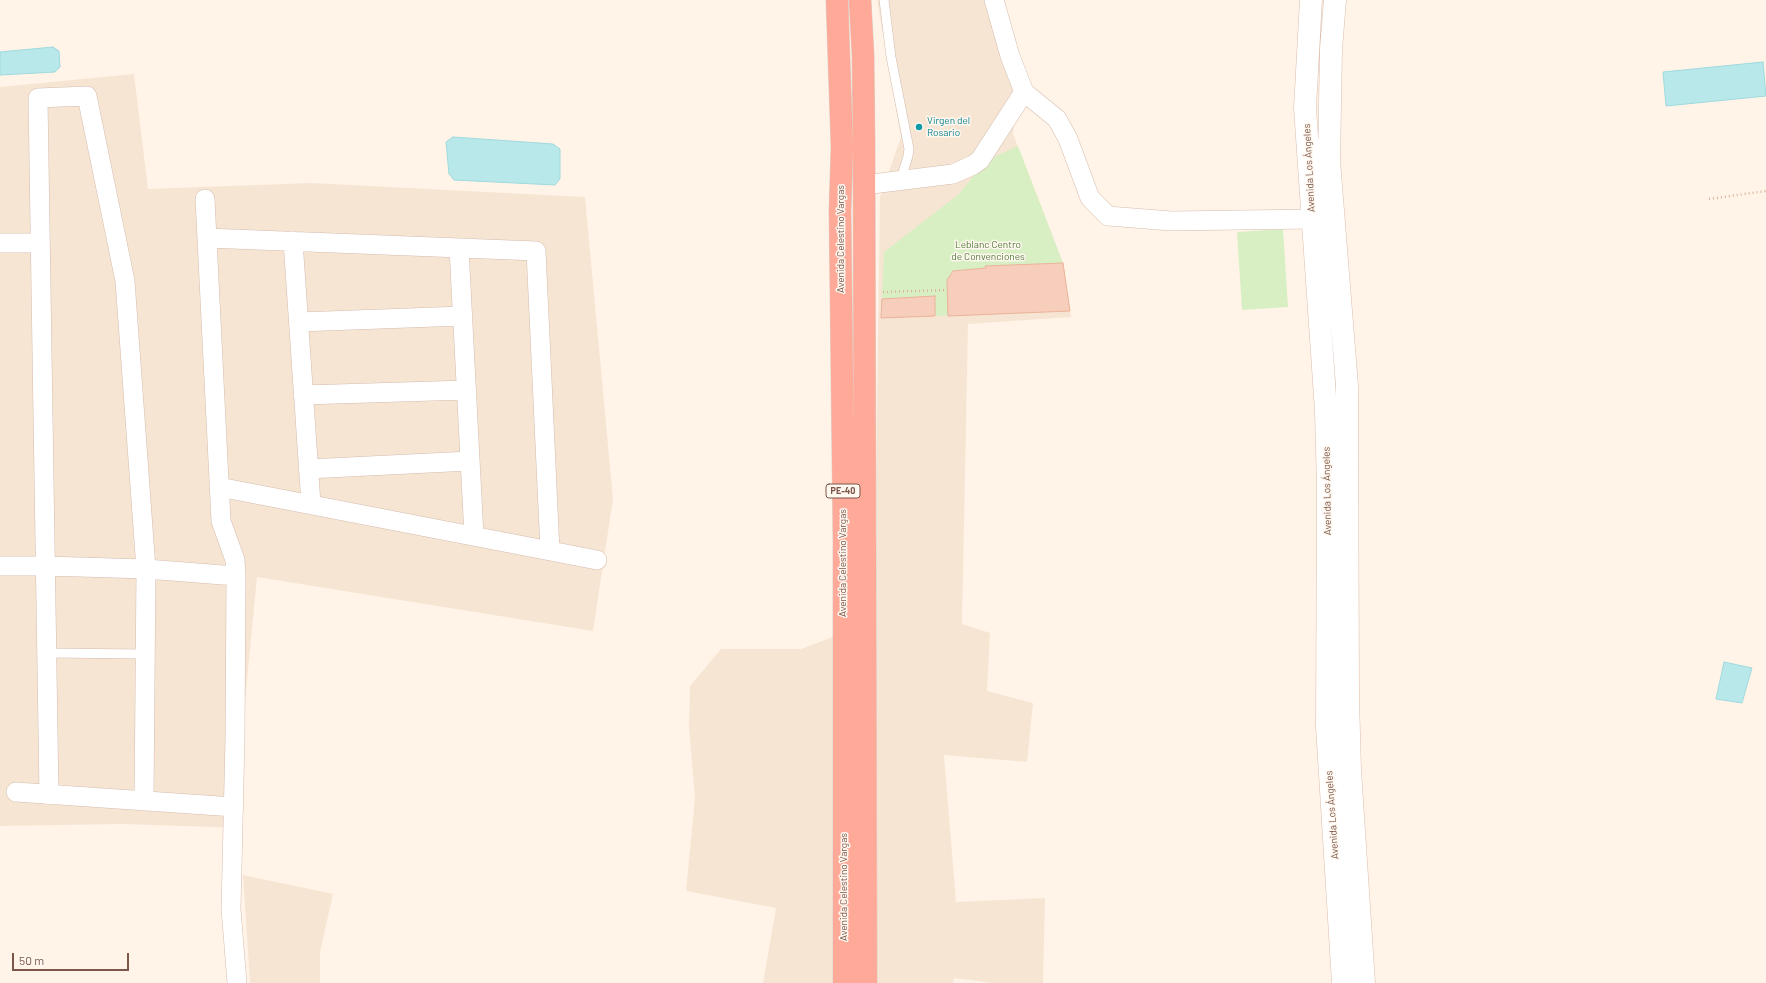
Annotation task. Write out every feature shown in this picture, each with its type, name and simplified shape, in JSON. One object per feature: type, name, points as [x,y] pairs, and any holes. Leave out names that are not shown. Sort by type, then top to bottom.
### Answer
[{"type":"highway","name":"Avenida Celestino Vargas","points":[[837,0],[841,139],[844,642],[844,983]]},
{"type":"highway","name":"PE-40","points":[[860,0],[863,55],[864,185],[866,983]]},
{"type":"highway","points":[[841,235],[864,235]]},
{"type":"highway","points":[[842,384],[864,384]]},
{"type":"highway","points":[[844,642],[865,643]]},
{"type":"highway","points":[[844,890],[866,887]]},
{"type":"main road","name":"Avenida Los Ángeles","points":[[1311,0],[1305,108],[1326,411],[1328,487],[1327,726],[1343,983]]},
{"type":"main road","name":"Avenida Los Ángeles","points":[[1334,0],[1331,49],[1329,161],[1347,386],[1348,698],[1350,770],[1364,983]]},
{"type":"street","points":[[994,0],[1010,56],[1024,92],[1034,98],[1057,119],[1068,139],[1090,198],[1108,216],[1171,221],[1312,220]]},
{"type":"street","points":[[864,185],[900,179],[953,174],[973,165],[980,160],[1024,92]]},
{"type":"street","points":[[50,795],[38,98],[87,96],[125,281],[146,570],[144,801]]},
{"type":"street","points":[[205,199],[221,521],[235,560],[236,576],[234,807],[231,909],[237,983]]},
{"type":"street","points":[[207,238],[536,251],[550,551]]},
{"type":"street","points":[[293,241],[311,504]]},
{"type":"street","points":[[0,243],[40,243]]},
{"type":"street","points":[[459,248],[474,536]]},
{"type":"street","points":[[299,322],[463,316]]},
{"type":"street","points":[[303,395],[467,390]]},
{"type":"street","points":[[308,469],[470,461]]},
{"type":"street","points":[[219,487],[597,560]]},
{"type":"street","points":[[0,566],[46,566],[146,570],[236,576]]},
{"type":"street","points":[[16,792],[234,807]]},
{"type":"lane","points":[[884,0],[891,57],[908,149],[908,156],[900,179]]},
{"type":"lane","points":[[47,653],[145,654]]},
{"type":"path","points":[[1708,199],[1766,192]]},
{"type":"path","points":[[864,292],[947,290]]},
{"type":"shaded area","points":[[877,0],[999,0],[1019,73],[1013,134],[1063,263],[1071,317],[968,324],[962,624],[990,633],[987,691],[1033,703],[1027,762],[944,755],[956,902],[1045,898],[1043,983],[994,983],[954,978],[953,983],[763,983],[776,908],[686,891],[695,798],[689,727],[690,686],[721,649],[801,649],[874,621],[880,197],[901,137]]},
{"type":"shaded area","points":[[134,74],[148,189],[311,183],[585,197],[613,499],[593,631],[257,577],[241,742],[243,828],[123,824],[0,826],[0,87]]},
{"type":"shaded area","points":[[243,875],[333,894],[320,952],[320,983],[250,983]]},
{"type":"green space","name":"Leblanc Centro de Convenciones","points":[[1018,146],[1063,263],[1070,311],[881,318],[884,252],[959,194],[985,161]]},
{"type":"green space","points":[[1283,229],[1288,307],[1242,310],[1237,232]]},
{"type":"water","points":[[53,47],[59,51],[60,67],[55,72],[0,75],[0,52]]},
{"type":"water","points":[[1763,62],[1766,96],[1666,106],[1663,72]]},
{"type":"water","points":[[453,137],[553,144],[560,149],[560,179],[555,185],[454,180],[449,174],[446,142]]},
{"type":"water","points":[[1724,662],[1752,668],[1742,703],[1716,699]]},
{"type":"building","points":[[1063,263],[1070,311],[948,316],[947,280],[953,271],[986,268],[985,266]]},
{"type":"building","points":[[935,296],[935,316],[881,318],[882,299]]},
{"type":"place","name":"Virgen del Rosario","points":[[919,127]]}]
